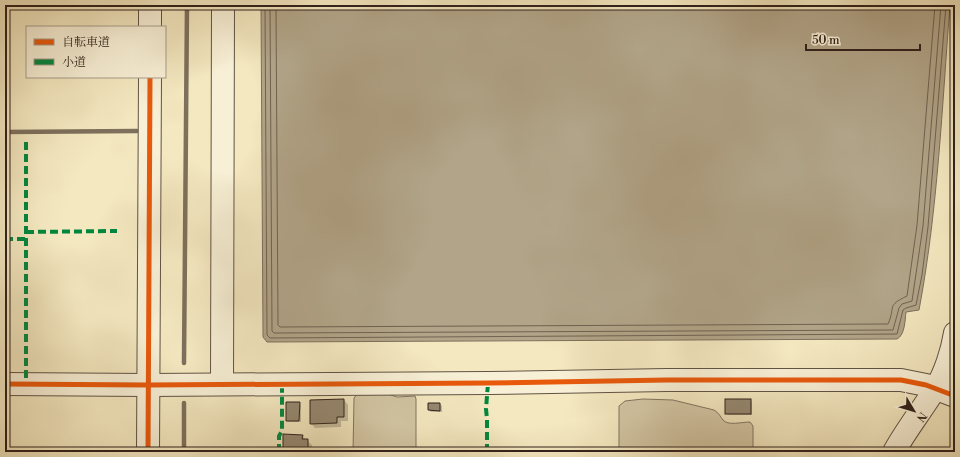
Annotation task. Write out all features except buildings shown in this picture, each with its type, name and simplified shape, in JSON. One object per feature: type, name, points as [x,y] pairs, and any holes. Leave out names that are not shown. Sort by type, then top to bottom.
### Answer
[{"type":"street","points":[[150,5],[150,26]]},
{"type":"street","points":[[222,384],[223,5]]},
{"type":"street","points":[[148,452],[150,78]]},
{"type":"street","points":[[894,452],[913,421],[946,392],[948,359],[955,333]]},
{"type":"street","points":[[5,384],[148,385],[488,383],[667,380],[893,380],[918,383],[946,392]]},
{"type":"shaded area","points":[[358,393],[388,394],[397,397],[415,396],[416,452],[353,452],[354,398]]},
{"type":"shaded area","points":[[643,399],[673,400],[714,410],[725,422],[728,423],[750,422],[753,426],[753,452],[619,452],[619,406],[625,401]]},
{"type":"water","points":[[261,5],[950,5],[935,196],[931,234],[919,310],[906,312],[902,334],[897,339],[267,342],[263,337]]},
{"type":"waterway","points":[[184,363],[187,5]]},
{"type":"waterway","points":[[5,132],[137,131]]},
{"type":"waterway","points":[[184,403],[184,452]]},
{"type":"marked path","points":[[26,142],[26,383]]},
{"type":"marked path","points":[[26,232],[117,231]]},
{"type":"marked path","points":[[5,239],[26,239]]},
{"type":"marked path","points":[[279,452],[279,436],[282,431],[282,383]]},
{"type":"marked path","points":[[487,452],[486,409],[488,383]]},
{"type":"cycle path","points":[[148,452],[150,78]]},
{"type":"cycle path","points":[[5,384],[148,385],[488,383],[667,380],[901,380],[926,385],[955,396]]}]
